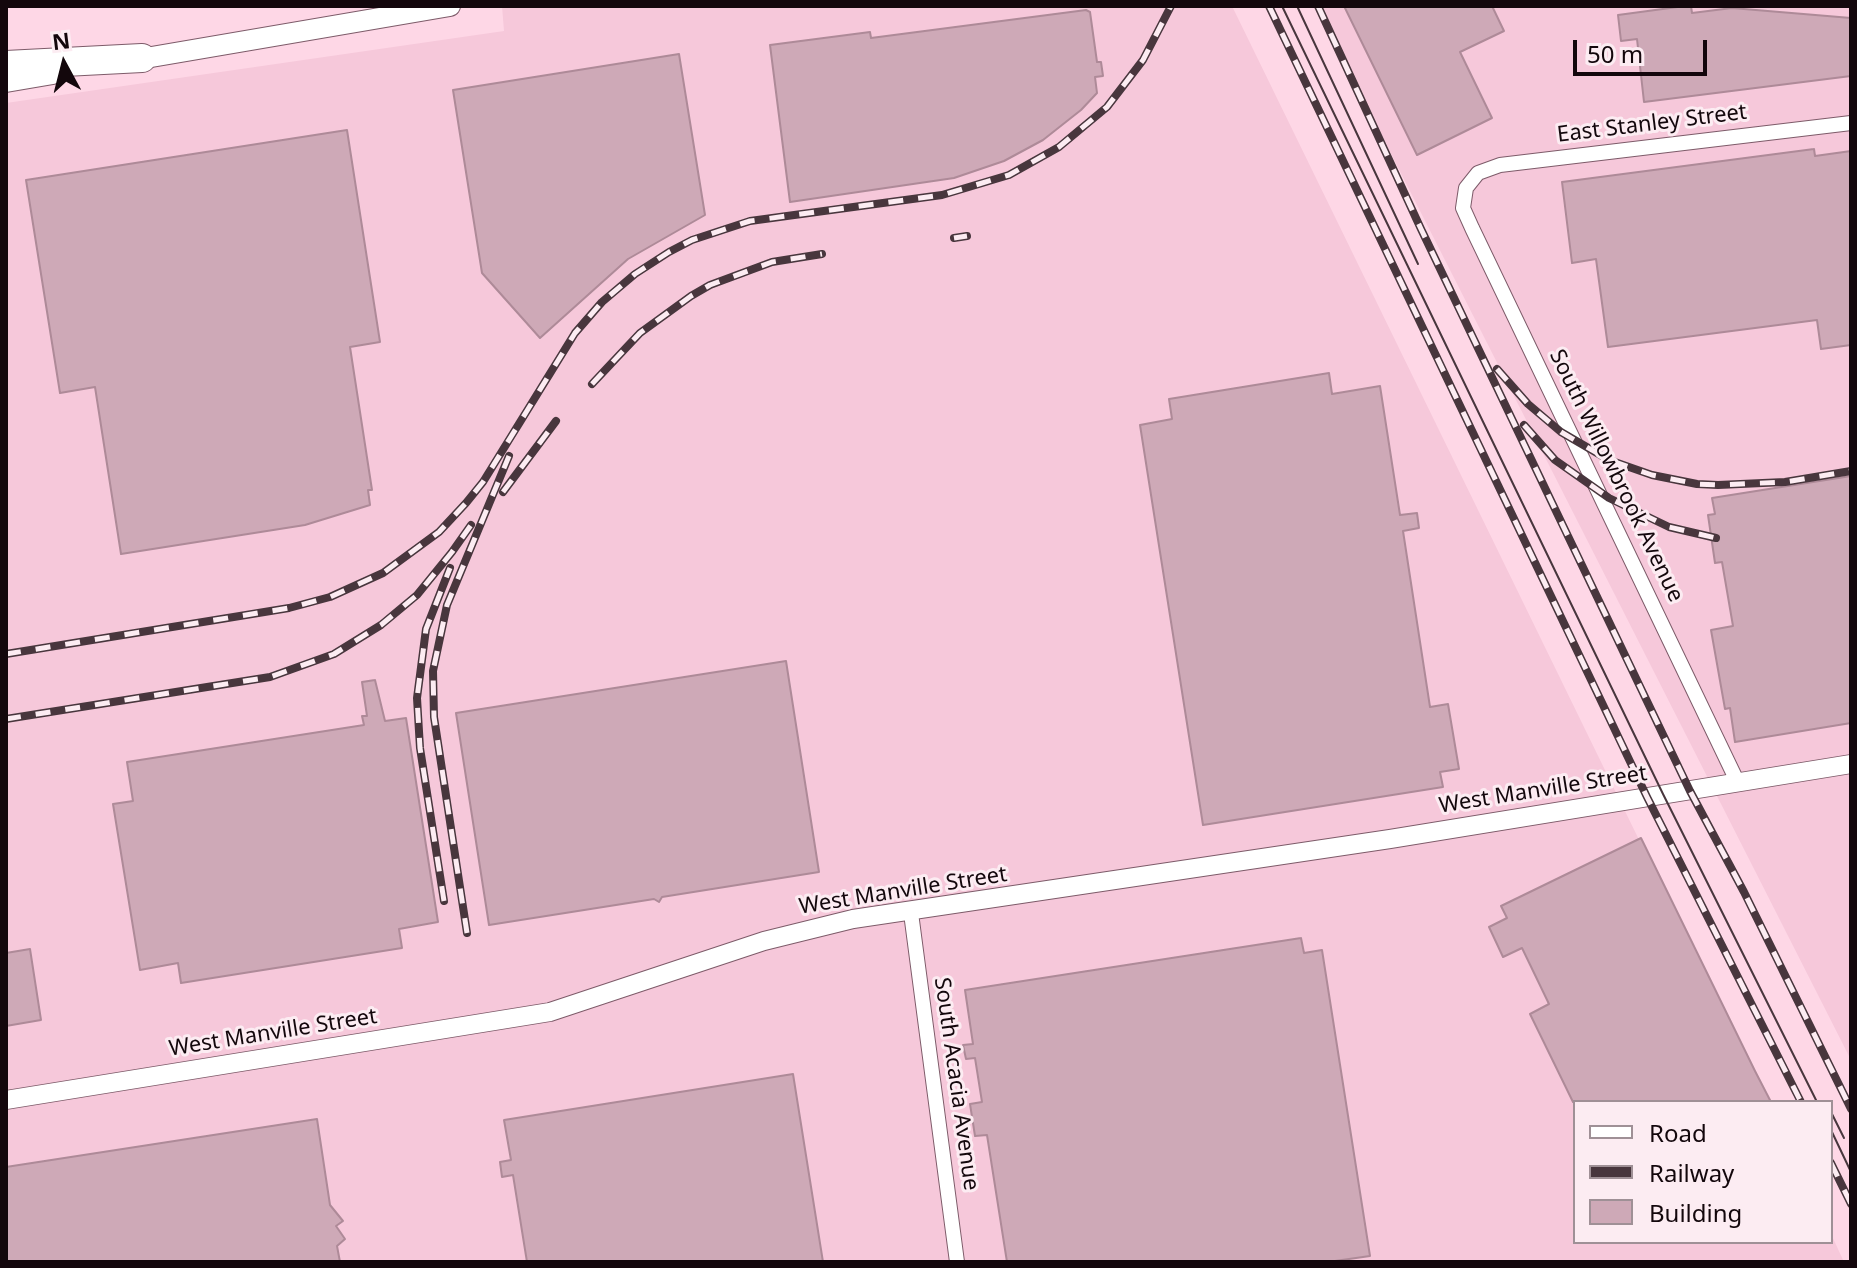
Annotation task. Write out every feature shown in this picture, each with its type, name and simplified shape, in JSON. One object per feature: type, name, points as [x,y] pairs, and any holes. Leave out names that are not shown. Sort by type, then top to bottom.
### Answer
[{"type":"highway","points":[[6,65],[142,58]]},
{"type":"main road","points":[[6,82],[450,6]]},
{"type":"street","name":"East Stanley Street","points":[[1466,188],[1478,173],[1500,165],[1851,123]]},
{"type":"street","name":"South Willowbrook Avenue","points":[[1466,188],[1463,208],[1472,228],[1737,781]]},
{"type":"street","name":"West Manville Street","points":[[6,1100],[550,1012],[764,941],[853,919],[911,913],[1851,764]]},
{"type":"street","name":"South Acacia Avenue","points":[[911,913],[957,1262]]},
{"type":"shaded area","points":[[502,6],[1232,6],[1766,1100],[1573,1100],[1573,1244],[1833,1244],[1833,1238],[1844,1262],[6,1262],[6,103],[504,31]]},
{"type":"shaded area","points":[[1316,6],[1851,6],[1851,1060]]},
{"type":"building","points":[[1344,6],[1492,6],[1504,31],[1460,52],[1492,118],[1417,155]]},
{"type":"building","points":[[1691,6],[1692,13],[1732,8],[1851,18],[1851,76],[1644,102],[1637,39],[1621,41],[1618,15]]},
{"type":"building","points":[[1086,10],[1090,12],[1097,62],[1101,62],[1103,76],[1095,77],[1097,93],[1043,140],[1004,161],[954,178],[790,202],[770,45],[870,32],[871,38]]},
{"type":"building","points":[[679,54],[705,215],[628,259],[540,338],[482,273],[453,90]]},
{"type":"building","points":[[347,130],[380,342],[350,347],[372,490],[368,490],[370,505],[305,525],[121,554],[95,387],[60,393],[26,180]]},
{"type":"building","points":[[1814,149],[1815,156],[1851,151],[1851,345],[1821,349],[1817,320],[1608,347],[1596,259],[1572,263],[1562,182]]},
{"type":"building","points":[[1329,373],[1332,394],[1380,386],[1400,515],[1417,513],[1419,528],[1403,531],[1430,707],[1448,704],[1459,769],[1440,772],[1443,787],[1203,825],[1140,425],[1172,419],[1169,399]]},
{"type":"building","points":[[1851,476],[1851,723],[1735,742],[1730,708],[1725,709],[1711,630],[1733,626],[1722,562],[1715,563],[1708,515],[1715,514],[1712,498]]},
{"type":"building","points":[[786,661],[819,872],[662,897],[659,902],[654,899],[489,925],[456,713]]},
{"type":"building","points":[[375,680],[385,721],[406,718],[438,922],[399,929],[402,948],[181,983],[178,963],[140,970],[113,804],[133,801],[127,762],[364,725],[362,716],[367,716],[362,682]]},
{"type":"building","points":[[1641,838],[1770,1100],[1573,1102],[1530,1014],[1549,1004],[1522,948],[1503,957],[1489,927],[1507,918],[1501,906]]},
{"type":"building","points":[[1301,938],[1304,953],[1322,950],[1370,1256],[1328,1262],[1007,1262],[987,1135],[975,1136],[970,1104],[982,1102],[975,1058],[966,1059],[963,1045],[973,1044],[965,990]]},
{"type":"building","points":[[30,949],[41,1020],[6,1026],[6,953]]},
{"type":"building","points":[[793,1074],[823,1262],[527,1262],[513,1175],[502,1177],[500,1162],[511,1160],[504,1120]]},
{"type":"building","points":[[317,1119],[330,1205],[343,1221],[336,1226],[345,1239],[337,1246],[340,1262],[6,1262],[6,1167]]},
{"type":"tram line","points":[[1282,6],[1663,794],[1816,1100]]},
{"type":"tram line","points":[[1297,6],[1418,264]]},
{"type":"tram line","points":[[1833,1116],[1844,1138]]},
{"type":"tram line","points":[[1833,1134],[1851,1172]]},
{"type":"railway","points":[[6,654],[289,608],[330,597],[383,573],[439,532],[466,503],[483,482],[575,333],[602,302],[635,274],[692,240],[750,221],[942,195],[1009,175],[1059,147],[1107,107],[1143,60],[1171,6]]},
{"type":"railway","points":[[1269,6],[1647,797],[1800,1100]]},
{"type":"railway","points":[[1318,6],[1421,229],[1690,791],[1744,892],[1851,1109]]},
{"type":"railway","points":[[954,238],[967,236]]},
{"type":"railway","points":[[592,384],[640,333],[710,285],[772,262],[822,254]]},
{"type":"railway","points":[[1497,369],[1528,404],[1561,432],[1609,460],[1652,475],[1718,485],[1785,482],[1851,471]]},
{"type":"railway","points":[[503,492],[556,421]]},
{"type":"railway","points":[[1524,425],[1555,460],[1609,498],[1669,527],[1716,538]]},
{"type":"railway","points":[[467,933],[434,717],[433,671],[447,605],[509,456]]},
{"type":"railway","points":[[6,719],[270,677],[334,654],[381,625],[417,595],[471,525]]},
{"type":"railway","points":[[444,901],[420,748],[417,698],[426,629],[450,568]]},
{"type":"railway","points":[[1833,1167],[1851,1204]]}]
